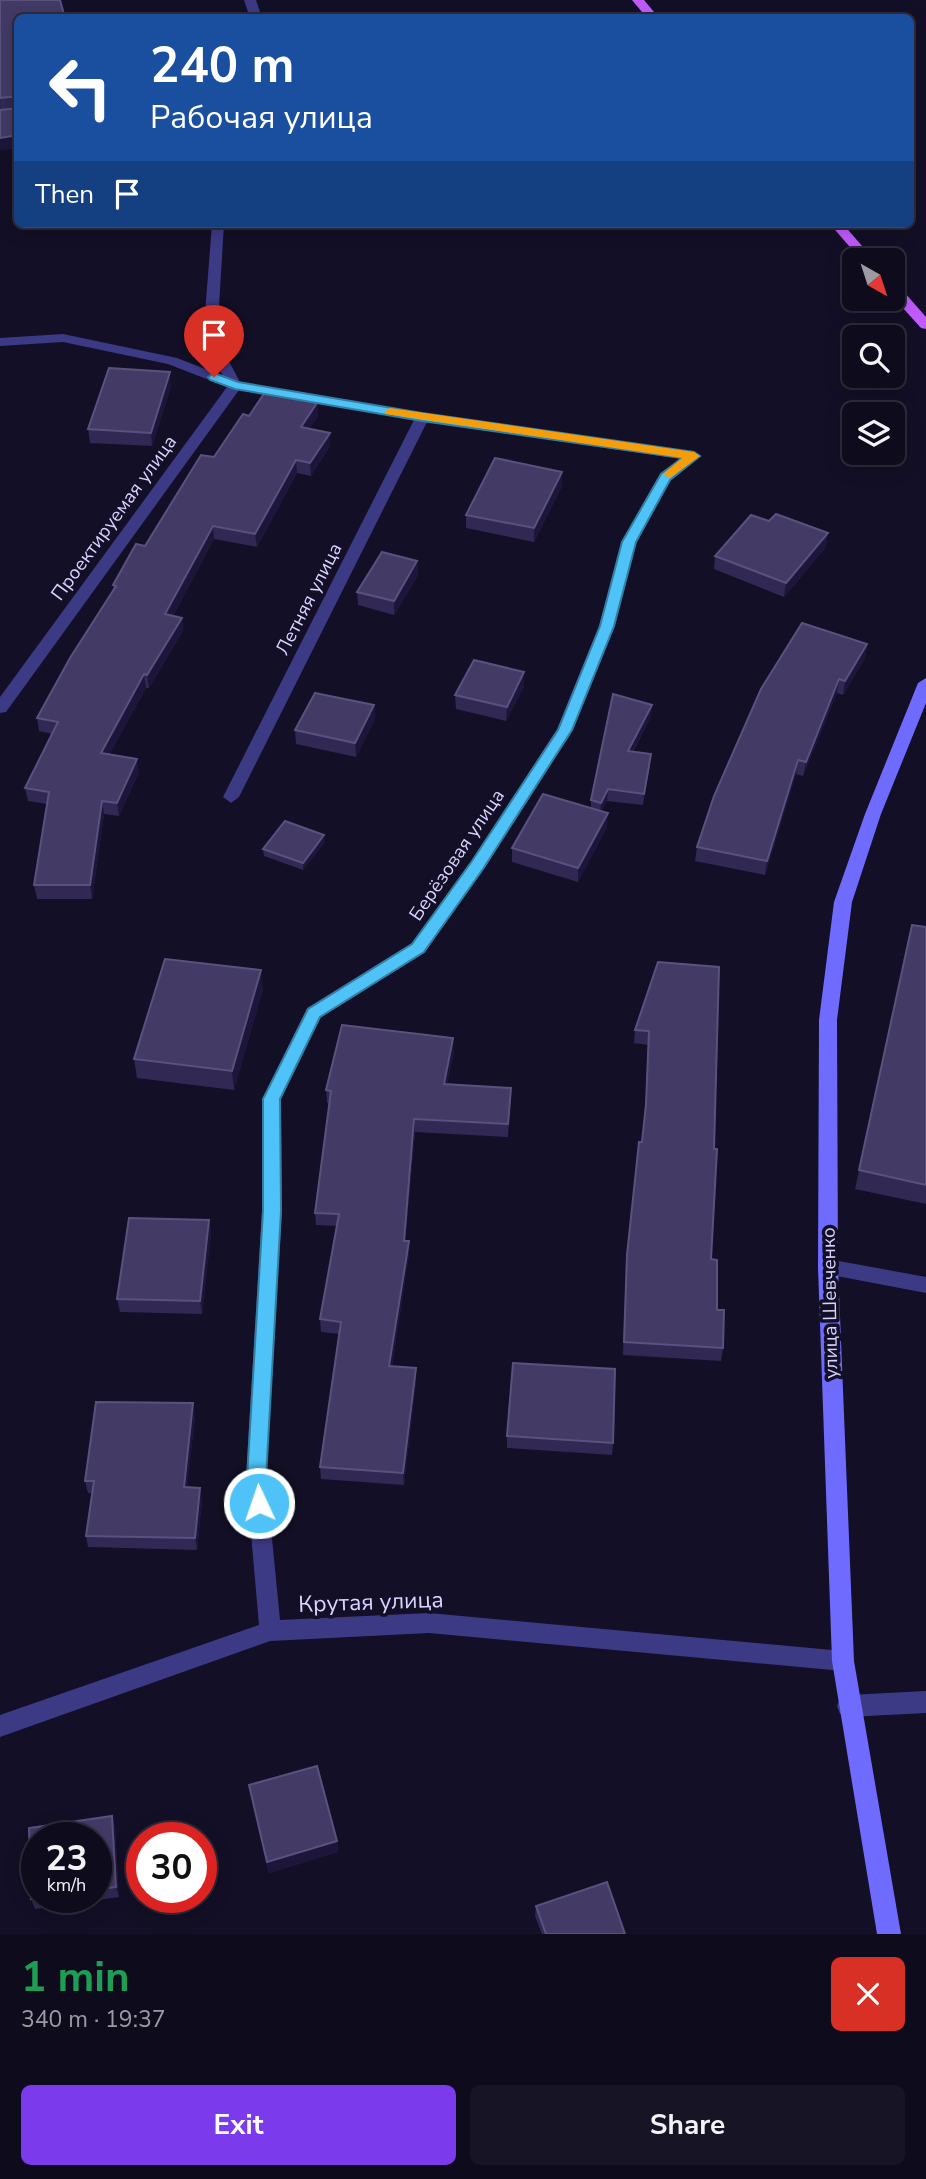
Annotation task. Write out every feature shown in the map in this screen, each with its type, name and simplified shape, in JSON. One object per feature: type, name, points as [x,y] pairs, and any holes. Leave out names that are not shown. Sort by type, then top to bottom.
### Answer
[{"type":"main road","points":[[638,0],[650,14]]},
{"type":"main road","points":[[840,228],[857,248]]},
{"type":"main road","points":[[905,302],[926,325]]},
{"type":"main road","name":"улица Шевченко","points":[[889,1934],[848,1706],[843,1661],[828,1267],[828,1020],[843,902],[873,814],[926,683]]},
{"type":"street","points":[[218,228],[210,339],[235,385]]},
{"type":"street","points":[[0,342],[63,338],[172,360],[235,385],[422,417]]},
{"type":"street","name":"Проектируемая улица","points":[[0,708],[235,385]]},
{"type":"street","name":"Берёзовая улица","points":[[270,1631],[257,1478],[272,1211],[272,1099],[313,1013],[418,948],[478,865],[565,730],[607,626],[629,542],[665,477],[694,456],[422,417]]},
{"type":"street","name":"Летняя улица","points":[[232,797],[422,417]]},
{"type":"street","points":[[828,1267],[926,1285]]},
{"type":"street","name":"Крутая улица","points":[[0,1726],[270,1631],[429,1623],[843,1661]]},
{"type":"street","points":[[848,1706],[926,1702]]},
{"type":"building","points":[[0,0],[60,0],[64,14],[14,14],[14,96],[0,98]]},
{"type":"building","points":[[14,108],[14,136],[0,138],[0,110]]},
{"type":"building","points":[[109,368],[170,372],[151,433],[88,429]]},
{"type":"building","points":[[265,392],[317,403],[301,427],[330,433],[310,463],[296,460],[255,534],[213,526],[165,614],[182,618],[147,675],[144,674],[101,753],[137,759],[117,803],[102,801],[90,885],[34,885],[49,792],[25,788],[58,722],[37,718],[70,658],[116,586],[113,585],[136,544],[145,546],[201,455],[214,457],[243,414],[249,416]]},
{"type":"building","points":[[495,458],[562,472],[534,528],[466,515]]},
{"type":"building","points":[[776,514],[828,533],[786,583],[715,556],[751,515],[769,521]]},
{"type":"building","points":[[382,552],[417,561],[394,601],[357,592]]},
{"type":"building","points":[[802,623],[867,644],[845,681],[839,679],[806,762],[798,760],[767,861],[697,847],[714,796],[761,689]]},
{"type":"building","points":[[474,660],[524,672],[507,707],[455,695]]},
{"type":"building","points":[[315,693],[374,705],[355,743],[295,730]]},
{"type":"building","points":[[613,694],[652,705],[628,751],[651,754],[644,794],[608,789],[601,803],[591,800]]},
{"type":"building","points":[[543,794],[608,813],[578,868],[512,848]]},
{"type":"building","points":[[285,821],[324,835],[303,863],[263,849]]},
{"type":"building","points":[[912,925],[926,927],[926,1185],[859,1170]]},
{"type":"building","points":[[165,959],[261,970],[232,1071],[134,1059]]},
{"type":"building","points":[[658,962],[719,967],[714,1149],[717,1149],[711,1259],[717,1260],[717,1310],[724,1310],[723,1348],[624,1342],[627,1255],[639,1142],[642,1142],[646,1104],[649,1031],[635,1030]]},
{"type":"building","points":[[342,1025],[453,1038],[444,1084],[511,1088],[508,1124],[414,1119],[404,1241],[409,1241],[389,1366],[416,1368],[403,1473],[320,1467],[341,1322],[320,1319],[339,1214],[315,1213],[331,1091],[326,1090]]},
{"type":"building","points":[[129,1218],[209,1220],[200,1301],[117,1299]]},
{"type":"building","points":[[513,1363],[615,1369],[613,1443],[507,1436]]},
{"type":"building","points":[[96,1402],[193,1403],[184,1487],[200,1488],[195,1538],[86,1536],[94,1481],[85,1481]]},
{"type":"building","points":[[317,1766],[337,1841],[267,1862],[249,1785]]},
{"type":"building","points":[[112,1816],[116,1887],[112,1888],[112,1822],[70,1822]]},
{"type":"building","points":[[607,1882],[625,1934],[546,1934],[536,1906]]},
{"type":"slow traffic","points":[[390,412],[694,456],[670,474]]},
{"type":"route","points":[[214,377],[235,385],[422,417],[694,456],[665,477],[629,542],[607,626],[565,730],[478,865],[418,948],[313,1013],[272,1099],[272,1211],[257,1478],[259,1503]]}]
